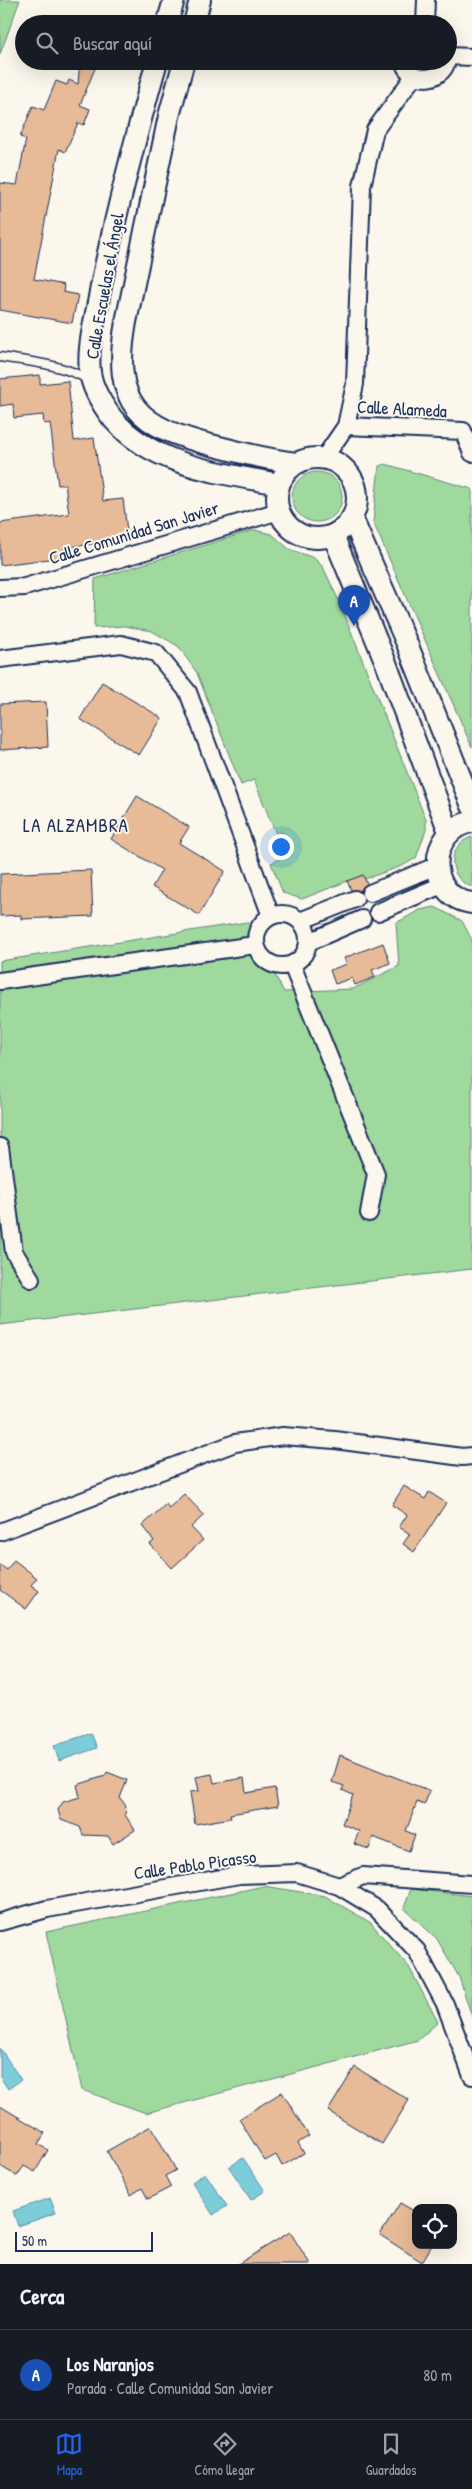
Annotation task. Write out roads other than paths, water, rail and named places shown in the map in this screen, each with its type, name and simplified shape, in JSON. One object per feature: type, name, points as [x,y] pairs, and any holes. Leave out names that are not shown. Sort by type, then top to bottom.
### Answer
[{"type":"street","points":[[170,15],[174,0]]},
{"type":"street","points":[[196,15],[200,0]]},
{"type":"street","points":[[425,15],[426,0]]},
{"type":"street","points":[[457,56],[472,57]]},
{"type":"street","name":"Calle Escuelas el Ángel","points":[[155,70],[105,267],[90,350],[93,383],[114,419],[132,436],[156,452],[180,463],[279,484]]},
{"type":"street","name":"Calle Escuelas el Ángel","points":[[182,70],[169,116],[121,347],[121,367],[125,388],[141,414],[163,430],[196,442],[272,460],[297,463]]},
{"type":"street","points":[[407,70],[414,76],[425,79],[437,76],[443,70]]},
{"type":"street","points":[[324,458],[346,426],[354,384],[362,186],[375,130],[414,76]]},
{"type":"street","name":"Calle Alameda","points":[[346,426],[468,426],[472,453]]},
{"type":"street","points":[[310,458],[324,458],[336,462],[347,470],[354,481],[358,493],[357,506],[352,518],[344,528],[334,535],[317,538],[301,535],[288,525],[279,511],[277,498],[279,484],[286,472],[297,463],[310,458]]},
{"type":"street","name":"Calle Comunidad San Javier","points":[[0,588],[25,587],[279,511]]},
{"type":"street","points":[[352,518],[408,646],[472,806]]},
{"type":"street","points":[[334,535],[386,663],[449,832]]},
{"type":"street","points":[[0,659],[121,644],[156,654],[188,692],[271,916]]},
{"type":"street","points":[[472,822],[459,825],[449,832],[439,847],[436,866],[442,885],[459,900],[472,903]]},
{"type":"street","points":[[370,893],[436,866]]},
{"type":"street","points":[[378,912],[442,885]]},
{"type":"street","points":[[300,921],[355,899]]},
{"type":"street","points":[[281,914],[292,916],[300,921],[307,931],[309,942],[304,956],[292,965],[277,967],[263,959],[255,945],[258,928],[271,916],[281,914]]},
{"type":"street","points":[[309,942],[362,919]]},
{"type":"street","points":[[0,981],[255,945]]},
{"type":"street","points":[[292,965],[376,1174],[369,1213]]},
{"type":"street","points":[[0,1147],[14,1252],[31,1279]]},
{"type":"street","points":[[0,1532],[235,1443],[283,1436],[335,1440],[462,1457],[472,1456]]},
{"type":"street","name":"Calle Pablo Picasso","points":[[0,1922],[48,1909],[239,1875],[297,1874],[339,1886],[377,1909],[417,1951],[445,2004],[472,2076]]},
{"type":"street","points":[[339,1886],[363,1876],[472,1884]]},
{"type":"lane","points":[[0,357],[53,365],[74,371],[93,383]]},
{"type":"water","points":[[91,1733],[97,1748],[59,1761],[54,1746]]},
{"type":"water","points":[[0,2048],[21,2080],[8,2089],[0,2077]]},
{"type":"water","points":[[243,2158],[265,2191],[251,2200],[229,2167]]},
{"type":"water","points":[[205,2173],[227,2206],[213,2215],[192,2182]]},
{"type":"water","points":[[50,2198],[56,2213],[18,2226],[13,2211]]},
{"type":"place","name":"Los Naranjos","points":[[354,626]]},
{"type":"district","name":"LA ALZAMBRA","points":[[76,825]]}]
